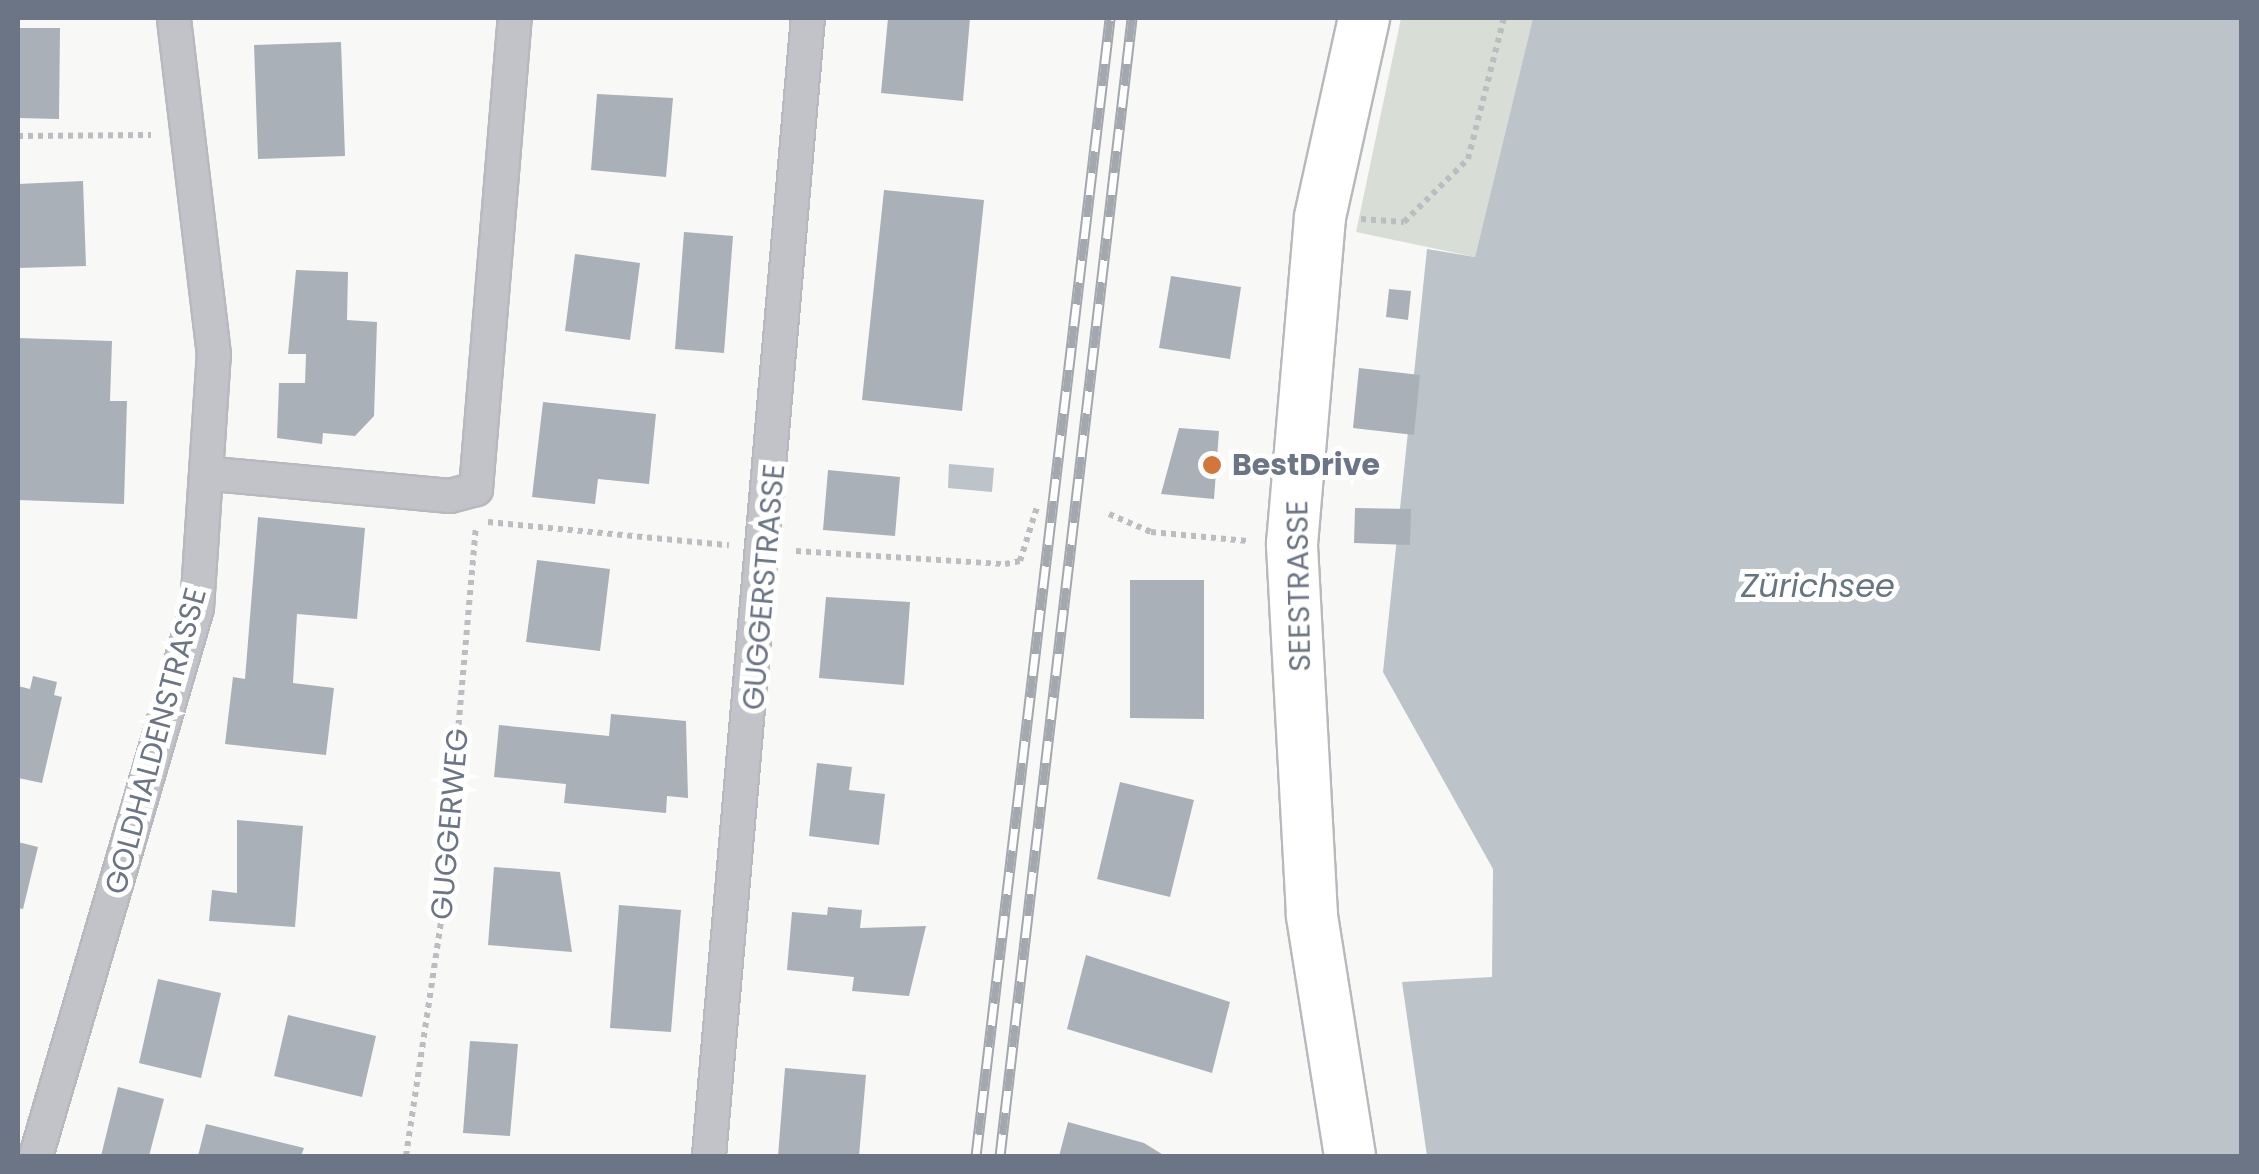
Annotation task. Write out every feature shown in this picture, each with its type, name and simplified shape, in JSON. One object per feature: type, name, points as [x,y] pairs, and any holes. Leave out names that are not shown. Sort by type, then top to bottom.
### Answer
[{"type":"main road","name":"SEESTRASSE","points":[[1350,1156],[1312,916],[1292,544],[1320,218],[1364,18]]},
{"type":"street","name":"GOLDHALDENSTRASSE","points":[[36,1156],[198,608],[213,474],[214,354],[194,134],[174,18]]},
{"type":"street","points":[[213,474],[450,496],[476,505],[515,18]]},
{"type":"street","name":"GUGGERSTRASSE","points":[[709,1156],[768,549],[808,18]]},
{"type":"path","points":[[1374,220],[1404,222],[1468,159],[1504,18]]},
{"type":"path","points":[[18,136],[194,134]]},
{"type":"path","points":[[476,505],[751,547]]},
{"type":"path","name":"GUGGERWEG","points":[[406,1156],[442,914],[476,505]]},
{"type":"path","points":[[806,552],[1005,564],[1020,560],[1037,506]]},
{"type":"path","points":[[1109,514],[1150,532],[1292,544]]},
{"type":"shaded area","points":[[1401,18],[1533,18],[1475,257],[1356,232]]},
{"type":"water","name":"Zürichsee","points":[[1533,18],[2241,18],[2241,1156],[1427,1156],[1402,982],[1492,977],[1493,869],[1383,672],[1427,249],[1475,257]]},
{"type":"water","points":[[949,464],[994,468],[992,492],[948,488]]},
{"type":"building","points":[[888,18],[970,18],[963,101],[881,93]]},
{"type":"building","points":[[18,28],[60,28],[59,119],[18,118]]},
{"type":"building","points":[[341,42],[345,156],[258,159],[254,45]]},
{"type":"building","points":[[597,94],[673,98],[666,177],[591,170]]},
{"type":"building","points":[[83,181],[86,266],[18,268],[18,184]]},
{"type":"building","points":[[884,190],[984,200],[962,411],[862,400]]},
{"type":"building","points":[[684,232],[733,236],[724,353],[675,349]]},
{"type":"building","points":[[575,254],[640,263],[630,340],[565,331]]},
{"type":"building","points":[[296,270],[348,272],[347,320],[377,322],[374,416],[355,436],[323,433],[322,444],[277,438],[279,383],[305,383],[306,354],[288,354]]},
{"type":"building","points":[[1171,276],[1241,287],[1230,359],[1159,348]]},
{"type":"building","points":[[1389,289],[1411,291],[1408,320],[1386,317]]},
{"type":"building","points":[[18,338],[112,341],[110,401],[127,401],[124,504],[18,500]]},
{"type":"building","points":[[1359,368],[1420,375],[1414,435],[1353,428]]},
{"type":"building","points":[[543,402],[656,414],[649,484],[598,479],[595,504],[532,497]]},
{"type":"building","points":[[1179,428],[1219,431],[1214,499],[1161,494]]},
{"type":"building","points":[[828,470],[900,477],[895,536],[823,530]]},
{"type":"building","points":[[1355,508],[1411,509],[1410,545],[1354,543]]},
{"type":"building","points":[[258,517],[365,528],[357,619],[297,614],[293,683],[334,688],[326,755],[225,744],[233,677],[245,679]]},
{"type":"building","points":[[537,560],[610,569],[600,651],[526,642]]},
{"type":"building","points":[[1130,580],[1204,580],[1204,719],[1130,718]]},
{"type":"building","points":[[826,597],[910,602],[904,685],[819,678]]},
{"type":"building","points":[[33,676],[57,682],[54,695],[62,697],[42,783],[18,778],[18,686],[30,689]]},
{"type":"building","points":[[611,714],[686,721],[688,798],[667,796],[666,813],[564,803],[566,784],[494,777],[499,725],[609,736]]},
{"type":"building","points":[[817,763],[852,767],[849,790],[885,794],[879,845],[809,836]]},
{"type":"building","points":[[1120,782],[1194,800],[1170,897],[1097,879]]},
{"type":"building","points":[[237,820],[303,826],[295,927],[209,921],[212,890],[237,893]]},
{"type":"building","points":[[18,842],[38,847],[23,909],[18,908]]},
{"type":"building","points":[[494,867],[560,872],[572,952],[488,945]]},
{"type":"building","points":[[619,905],[681,910],[671,1032],[610,1028]]},
{"type":"building","points":[[828,907],[862,910],[860,928],[926,926],[909,996],[852,991],[854,977],[787,970],[792,912],[827,915]]},
{"type":"building","points":[[1086,955],[1230,1002],[1212,1073],[1067,1029]]},
{"type":"building","points":[[158,979],[221,993],[201,1078],[139,1063]]},
{"type":"building","points":[[288,1015],[376,1036],[362,1097],[274,1076]]},
{"type":"building","points":[[470,1041],[518,1044],[510,1136],[463,1133]]},
{"type":"building","points":[[785,1068],[866,1075],[859,1156],[778,1156]]},
{"type":"building","points":[[118,1087],[164,1099],[149,1156],[101,1156]]},
{"type":"building","points":[[1068,1122],[1144,1143],[1165,1156],[1059,1156]]},
{"type":"building","points":[[206,1124],[304,1148],[301,1156],[198,1156]]},
{"type":"railway","points":[[976,1156],[1110,18]]},
{"type":"railway","points":[[1000,1156],[1132,18]]},
{"type":"place","name":"BestDrive","points":[[1212,465]]}]
